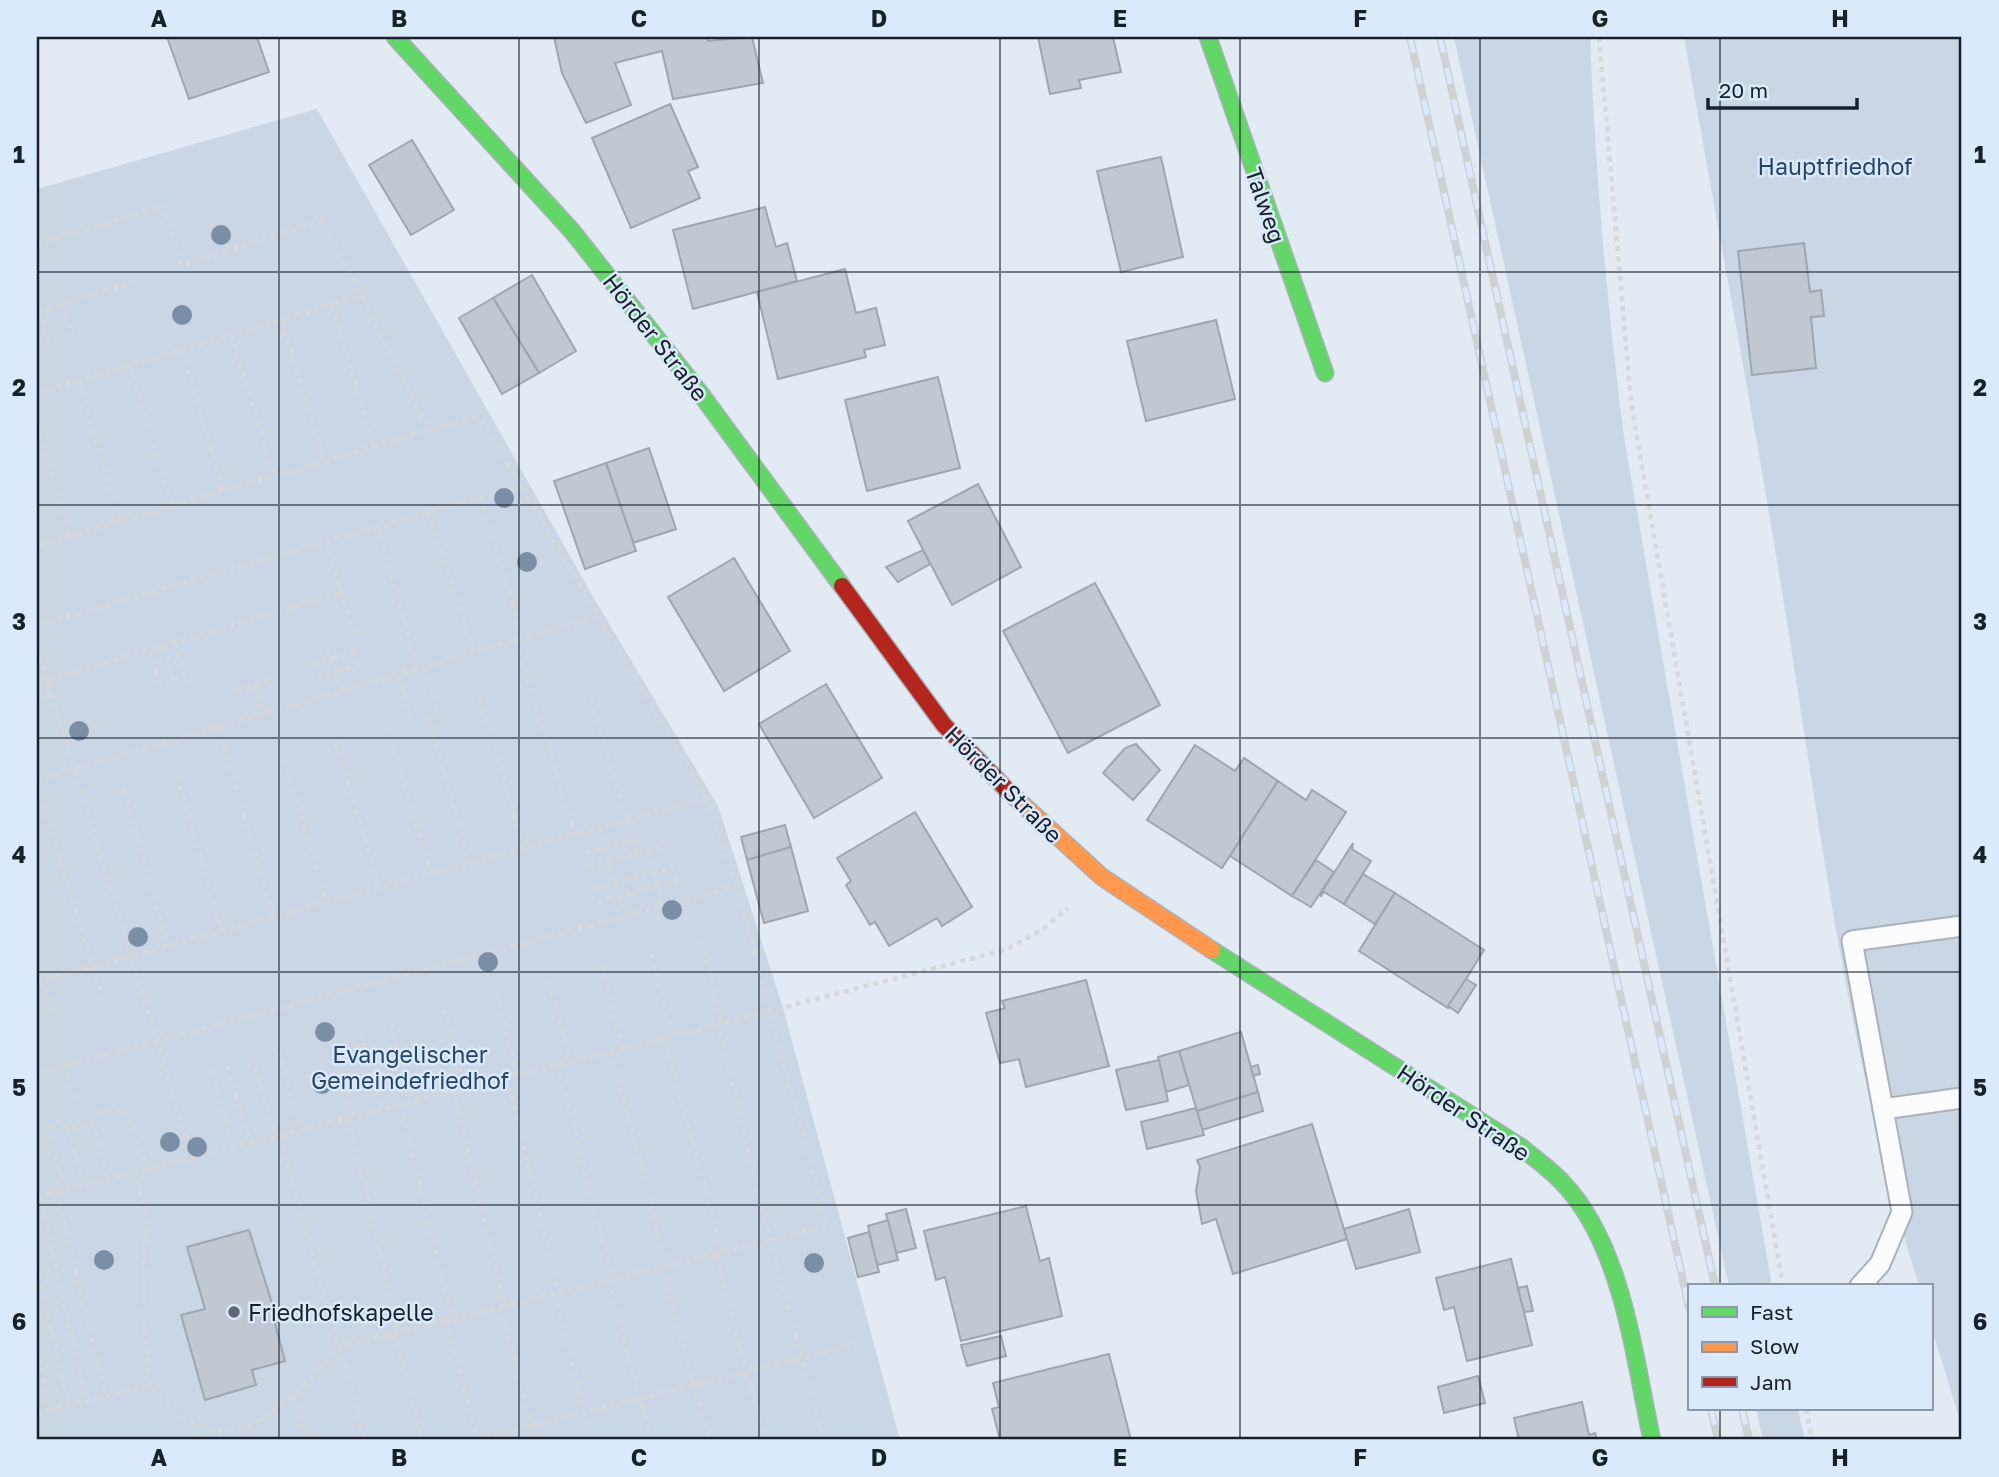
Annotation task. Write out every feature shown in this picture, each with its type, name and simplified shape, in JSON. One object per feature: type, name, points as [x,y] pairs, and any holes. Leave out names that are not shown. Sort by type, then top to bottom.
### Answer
[{"type":"street","name":"Hörder Straße","points":[[396,37],[572,231],[701,393],[944,725],[1032,815],[1102,877],[1317,1019],[1423,1082],[1521,1147],[1563,1183],[1592,1223],[1616,1279],[1652,1440]]},
{"type":"street","name":"Talweg","points":[[1208,37],[1325,373]]},
{"type":"lane","points":[[1862,1284],[1880,1264],[1902,1212],[1852,941],[1962,926]]},
{"type":"lane","points":[[1883,1109],[1962,1098]]},
{"type":"path","points":[[1600,37],[1631,402],[1783,1284]]},
{"type":"path","points":[[37,244],[163,206],[181,266],[323,220],[422,417],[437,428]]},
{"type":"path","points":[[50,349],[38,312],[135,282]]},
{"type":"path","points":[[37,393],[361,296]]},
{"type":"path","points":[[62,304],[74,342]]},
{"type":"path","points":[[332,305],[374,446]]},
{"type":"path","points":[[282,320],[324,461]]},
{"type":"path","points":[[231,335],[274,475]]},
{"type":"path","points":[[182,350],[223,491]]},
{"type":"path","points":[[130,365],[172,506]]},
{"type":"path","points":[[79,381],[120,521]]},
{"type":"path","points":[[37,546],[480,417],[707,798],[737,886],[827,1226],[338,1347],[304,1388],[250,1426],[219,1432],[197,1426],[169,1408],[151,1385],[143,1313],[146,1214],[136,1171]]},
{"type":"path","points":[[37,424],[70,536]]},
{"type":"path","points":[[37,625],[521,486]]},
{"type":"path","points":[[480,497],[523,638]]},
{"type":"path","points":[[428,512],[474,652]]},
{"type":"path","points":[[379,526],[417,669]]},
{"type":"path","points":[[327,542],[355,637]]},
{"type":"path","points":[[47,680],[342,593]]},
{"type":"path","points":[[105,1006],[37,783],[74,769],[598,616]]},
{"type":"path","points":[[516,640],[575,834]]},
{"type":"path","points":[[175,642],[188,685]]},
{"type":"path","points":[[37,646],[192,1157]]},
{"type":"path","points":[[164,646],[176,687]]},
{"type":"path","points":[[328,648],[342,691]]},
{"type":"path","points":[[150,649],[162,689]]},
{"type":"path","points":[[313,664],[358,651]]},
{"type":"path","points":[[317,678],[363,663]]},
{"type":"path","points":[[425,666],[438,710]]},
{"type":"path","points":[[399,674],[410,718]]},
{"type":"path","points":[[236,691],[273,679]]},
{"type":"path","points":[[254,685],[263,714]]},
{"type":"path","points":[[37,698],[51,694]]},
{"type":"path","points":[[591,698],[637,853]]},
{"type":"path","points":[[480,699],[524,848]]},
{"type":"path","points":[[429,716],[469,863]]},
{"type":"path","points":[[219,727],[273,917]]},
{"type":"path","points":[[388,727],[431,874]]},
{"type":"path","points":[[336,743],[379,888]]},
{"type":"path","points":[[285,759],[326,903]]},
{"type":"path","points":[[177,776],[222,931]]},
{"type":"path","points":[[124,790],[167,946]]},
{"type":"path","points":[[38,981],[707,798]]},
{"type":"path","points":[[600,827],[624,916]]},
{"type":"path","points":[[585,853],[635,839]]},
{"type":"path","points":[[588,866],[667,845]]},
{"type":"path","points":[[648,850],[663,906]]},
{"type":"path","points":[[594,888],[674,867]]},
{"type":"path","points":[[86,1401],[38,1196],[1008,949],[1043,929],[1102,877]]},
{"type":"path","points":[[598,902],[678,880]]},
{"type":"path","points":[[37,1073],[737,886]]},
{"type":"path","points":[[702,940],[770,1240],[824,1440]]},
{"type":"path","points":[[651,953],[672,1035]]},
{"type":"path","points":[[602,966],[622,1047]]},
{"type":"path","points":[[37,970],[38,981],[47,991],[56,1019]]},
{"type":"path","points":[[549,981],[571,1060]]},
{"type":"path","points":[[497,993],[517,1074]]},
{"type":"path","points":[[444,1009],[463,1088]]},
{"type":"path","points":[[391,1024],[412,1101]]},
{"type":"path","points":[[361,1033],[381,1109]]},
{"type":"path","points":[[664,1037],[764,1440]]},
{"type":"path","points":[[335,1043],[422,1440]]},
{"type":"path","points":[[611,1050],[709,1440]]},
{"type":"path","points":[[279,1052],[300,1130]]},
{"type":"path","points":[[253,1058],[346,1367],[364,1440]]},
{"type":"path","points":[[557,1064],[651,1440]]},
{"type":"path","points":[[64,1065],[75,1105]]},
{"type":"path","points":[[227,1065],[250,1143]]},
{"type":"path","points":[[212,1070],[232,1147]]},
{"type":"path","points":[[507,1077],[592,1440]]},
{"type":"path","points":[[453,1091],[534,1440]]},
{"type":"path","points":[[400,1104],[477,1440],[857,1344]]},
{"type":"path","points":[[69,1129],[92,1122],[99,1111],[115,1109],[128,1115],[147,1169]]},
{"type":"path","points":[[92,1122],[108,1178]]},
{"type":"path","points":[[64,1189],[50,1130],[55,1123],[65,1123],[69,1129],[84,1184]]},
{"type":"path","points":[[56,1192],[106,1396]]},
{"type":"path","points":[[37,1266],[69,1405]]},
{"type":"path","points":[[37,1349],[50,1410]]},
{"type":"path","points":[[37,1413],[151,1385]]},
{"type":"path","points":[[294,1395],[306,1440]]},
{"type":"path","points":[[1806,1410],[1812,1440]]},
{"type":"path","points":[[197,1426],[197,1440]]},
{"type":"path","points":[[250,1426],[253,1440]]},
{"type":"green space","points":[[1454,37],[1590,37],[1602,237],[1624,437],[1772,1284],[1729,1284]]},
{"type":"green space","name":"Hauptfriedhof","points":[[1684,37],[1962,37],[1962,1427],[1932,1329],[1932,1284],[1918,1284],[1877,1131],[1859,1052],[1830,893],[1767,500]]},
{"type":"green space","name":"Evangelischer Gemeindefriedhof","points":[[317,109],[592,595],[718,806],[783,1008],[900,1440],[37,1440],[37,189]]},
{"type":"green space","points":[[1756,1410],[1798,1410],[1805,1440],[1763,1440]]},
{"type":"building","points":[[167,37],[257,37],[269,72],[189,99]]},
{"type":"building","points":[[554,37],[707,37],[708,41],[752,37],[763,83],[673,99],[662,51],[615,63],[631,105],[586,123],[562,73]]},
{"type":"building","points":[[1038,37],[1113,37],[1121,72],[1079,80],[1081,88],[1050,94]]},
{"type":"building","points":[[670,104],[698,167],[688,171],[700,198],[631,228],[592,138]]},
{"type":"building","points":[[412,140],[454,210],[411,235],[369,165]]},
{"type":"building","points":[[1161,157],[1183,257],[1121,272],[1097,171]]},
{"type":"building","points":[[765,207],[776,247],[787,243],[797,281],[693,309],[673,230]]},
{"type":"building","points":[[1804,243],[1810,292],[1821,290],[1824,316],[1811,317],[1816,368],[1752,375],[1738,251]]},
{"type":"building","points":[[845,269],[856,313],[876,308],[885,345],[864,350],[866,357],[778,379],[757,292]]},
{"type":"building","points":[[532,275],[576,351],[539,373],[493,298]]},
{"type":"building","points":[[493,298],[539,373],[502,394],[459,318]]},
{"type":"building","points":[[1216,320],[1235,399],[1146,421],[1127,341]]},
{"type":"building","points":[[938,377],[960,468],[867,491],[845,400]]},
{"type":"building","points":[[649,448],[676,529],[633,543],[606,463]]},
{"type":"building","points":[[606,463],[636,551],[585,569],[554,481]]},
{"type":"building","points":[[978,484],[1021,567],[952,605],[908,521]]},
{"type":"building","points":[[923,550],[930,564],[898,582],[886,567]]},
{"type":"building","points":[[734,558],[790,651],[724,691],[668,597]]},
{"type":"building","points":[[1095,583],[1160,705],[1068,753],[1003,631]]},
{"type":"building","points":[[826,684],[882,778],[814,818],[759,724]]},
{"type":"building","points":[[1136,744],[1160,770],[1133,800],[1103,773],[1125,748]]},
{"type":"building","points":[[1195,745],[1235,771],[1244,758],[1278,781],[1222,868],[1147,820]]},
{"type":"building","points":[[1278,781],[1306,800],[1312,790],[1346,812],[1292,896],[1230,856]]},
{"type":"building","points":[[915,812],[972,907],[942,926],[937,918],[889,946],[875,922],[870,925],[846,885],[851,881],[837,858]]},
{"type":"building","points":[[785,825],[791,847],[747,860],[741,837]]},
{"type":"building","points":[[1353,843],[1352,849],[1371,861],[1344,904],[1324,892],[1321,896],[1320,895]]},
{"type":"building","points":[[791,847],[808,911],[764,923],[747,860]]},
{"type":"building","points":[[1316,860],[1334,872],[1311,907],[1292,896]]},
{"type":"building","points":[[1363,874],[1395,893],[1375,924],[1344,904]]},
{"type":"building","points":[[1395,893],[1484,950],[1448,1008],[1359,951]]},
{"type":"building","points":[[1466,979],[1476,985],[1458,1013],[1448,1006]]},
{"type":"building","points":[[1086,980],[1109,1066],[1026,1087],[1019,1059],[1000,1063],[986,1013],[1005,1008],[1002,1001]]},
{"type":"building","points":[[1241,1032],[1258,1092],[1197,1111],[1179,1051]]},
{"type":"building","points":[[1179,1051],[1189,1085],[1166,1092],[1158,1057]]},
{"type":"building","points":[[1159,1060],[1168,1101],[1126,1110],[1116,1070]]},
{"type":"building","points":[[1258,1065],[1260,1074],[1253,1076],[1251,1067]]},
{"type":"building","points":[[1258,1092],[1263,1111],[1202,1130],[1197,1111]]},
{"type":"building","points":[[1196,1108],[1204,1135],[1147,1149],[1141,1122]]},
{"type":"building","points":[[1312,1124],[1347,1239],[1233,1274],[1216,1219],[1202,1224],[1196,1191],[1200,1167],[1197,1160]]},
{"type":"building","points":[[1026,1206],[1040,1261],[1049,1258],[1062,1316],[961,1341],[945,1277],[936,1280],[924,1231]]},
{"type":"building","points":[[906,1209],[916,1248],[896,1253],[886,1214]]},
{"type":"building","points":[[1409,1209],[1420,1252],[1356,1269],[1344,1229]]},
{"type":"building","points":[[888,1220],[898,1260],[877,1265],[868,1226]]},
{"type":"building","name":"Friedhofskapelle","points":[[249,1230],[278,1322],[275,1323],[285,1361],[252,1370],[256,1385],[205,1400],[181,1315],[205,1309],[187,1247]]},
{"type":"building","points":[[869,1232],[879,1272],[858,1277],[848,1238]]},
{"type":"building","points":[[1511,1259],[1532,1345],[1467,1361],[1454,1307],[1444,1310],[1436,1278]]},
{"type":"building","points":[[1527,1286],[1533,1311],[1524,1312],[1518,1288]]},
{"type":"building","points":[[1001,1336],[1006,1356],[967,1366],[961,1345]]},
{"type":"building","points":[[1109,1354],[1131,1440],[1000,1440],[992,1409],[999,1407],[993,1383]]},
{"type":"building","points":[[1478,1376],[1485,1403],[1444,1413],[1438,1387]]},
{"type":"building","points":[[1582,1402],[1589,1435],[1595,1433],[1597,1440],[1519,1440],[1514,1418]]},
{"type":"railway","points":[[1410,37],[1688,1303]]},
{"type":"railway","points":[[1440,37],[1715,1284]]},
{"type":"railway","points":[[1711,1410],[1718,1440]]},
{"type":"railway","points":[[1742,1410],[1749,1440]]},
{"type":"traffic: fast","points":[[395,37],[572,231],[700,393],[842,586]]},
{"type":"traffic: fast","points":[[1208,37],[1325,373]]},
{"type":"traffic: fast","points":[[1212,950],[1521,1147],[1562,1182],[1583,1208],[1613,1270],[1632,1339],[1652,1440]]},
{"type":"traffic: slow","points":[[1009,792],[1102,877],[1212,950]]},
{"type":"traffic: jam","points":[[842,586],[944,725],[1009,792]]},
{"type":"place","name":"Friedhofskapelle","points":[[234,1312]]}]
